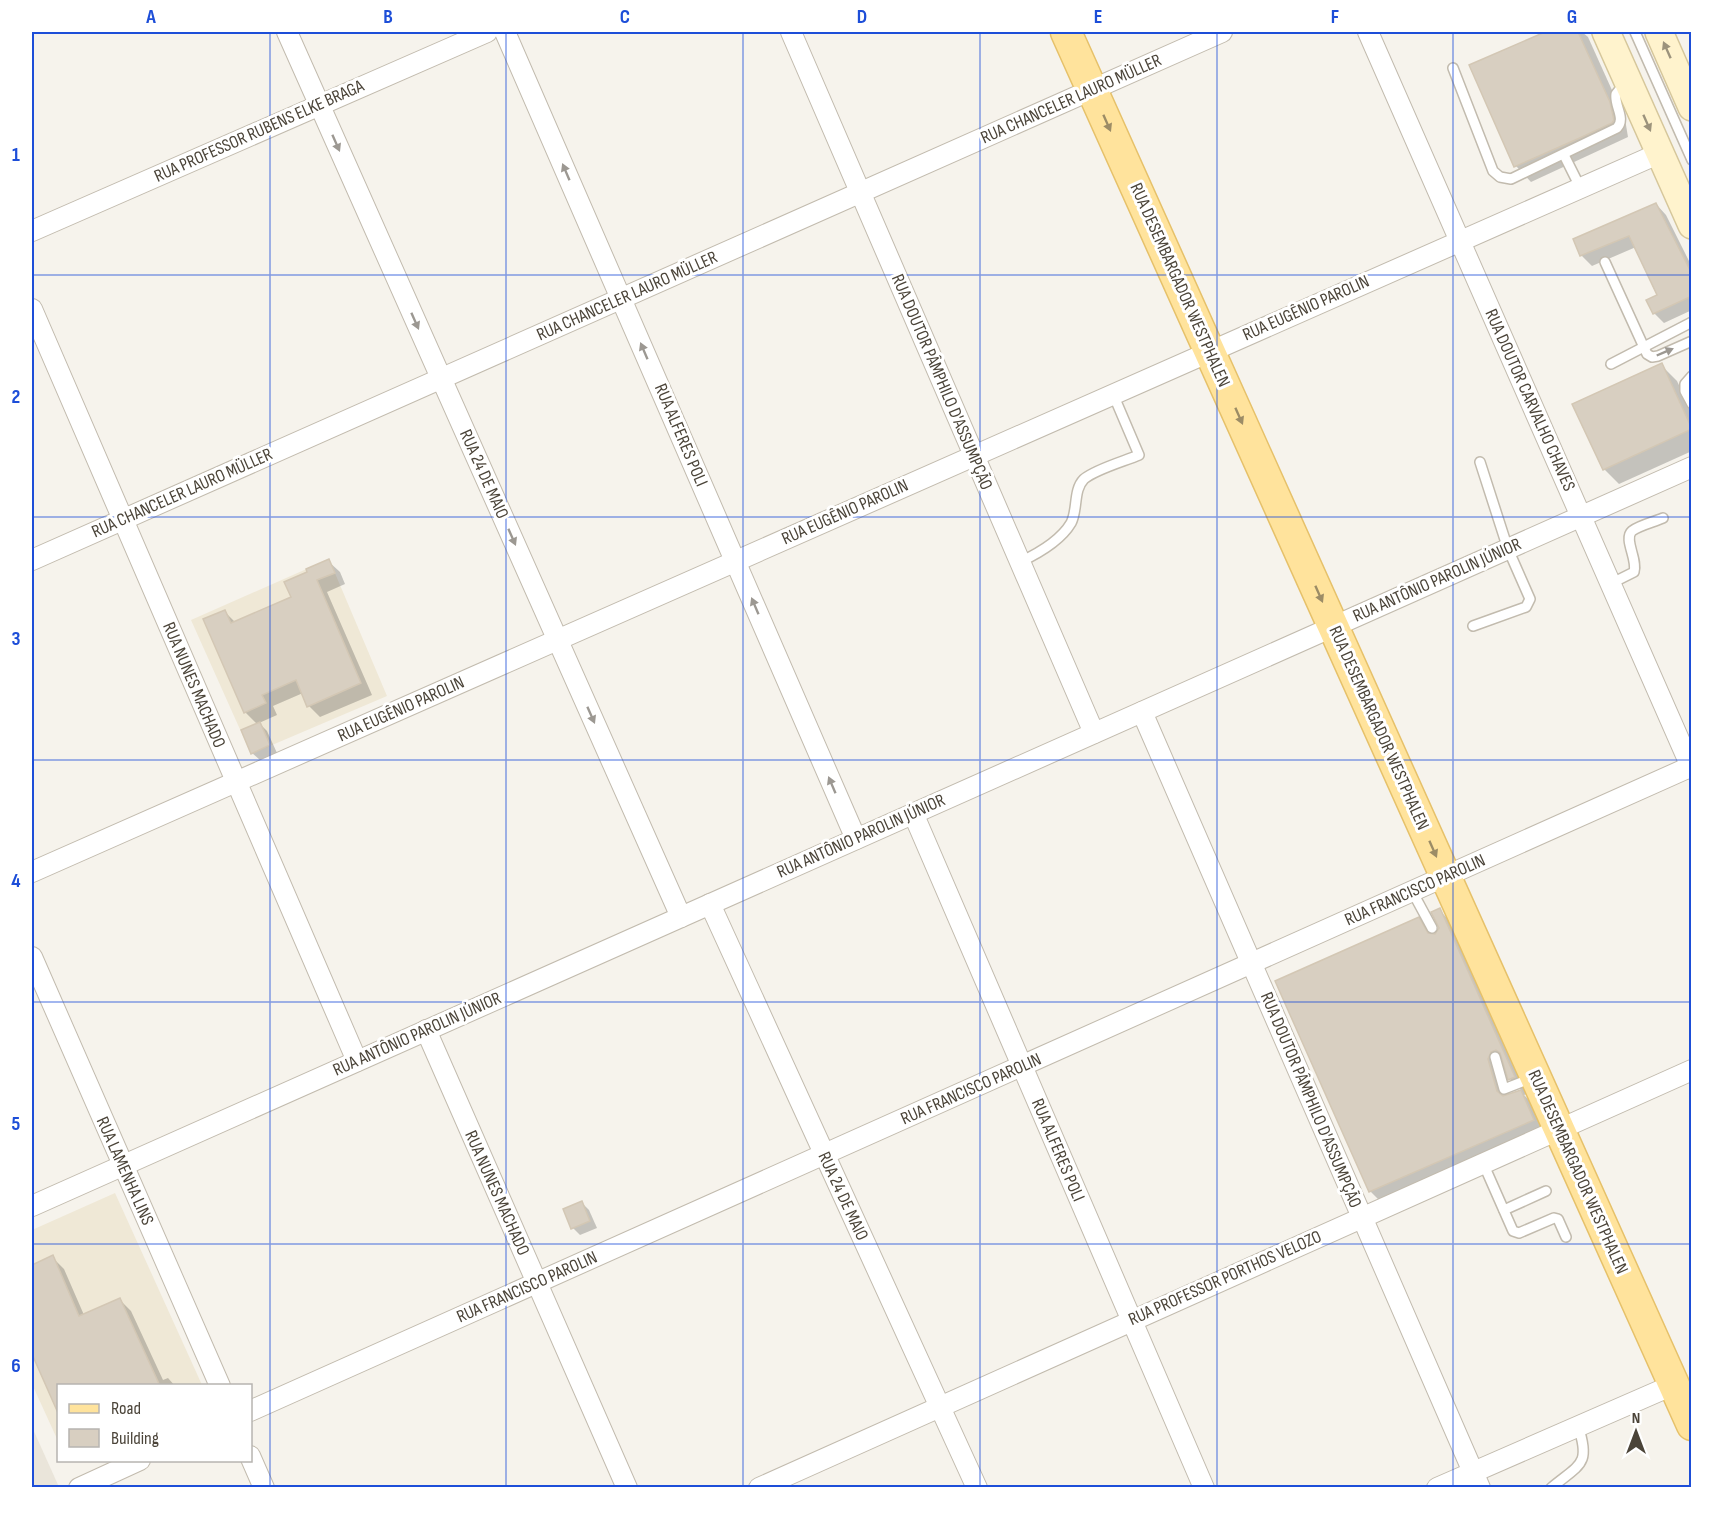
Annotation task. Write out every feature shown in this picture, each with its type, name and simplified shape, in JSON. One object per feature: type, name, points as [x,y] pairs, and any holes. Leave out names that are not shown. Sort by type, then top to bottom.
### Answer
[{"type":"main road","name":"RUA DESEMBARGADOR WESTPHALEN","points":[[1066,32],[1535,1077],[1682,1381],[1692,1425]]},
{"type":"street","name":"RUA 24 DE MAIO","points":[[287,32],[681,917]]},
{"type":"street","name":"RUA PROFESSOR RUBENS ELKE BRAGA","points":[[32,231],[487,32]]},
{"type":"street","name":"RUA ALFERES POLI","points":[[506,32],[856,839]]},
{"type":"street","name":"RUA DOUTOR PÂMPHILO D'ASSUMPÇÃO","points":[[791,32],[1094,733]]},
{"type":"street","name":"RUA CHANCELER LAURO MÜLLER","points":[[32,560],[1222,32]]},
{"type":"street","name":"RUA DOUTOR CARVALHO CHAVES","points":[[1368,32],[1691,767]]},
{"type":"street","points":[[1606,32],[1692,225]]},
{"type":"street","points":[[1659,32],[1692,107]]},
{"type":"street","name":"RUA EUGÊNIO PAROLIN","points":[[32,872],[1659,153]]},
{"type":"street","name":"RUA NUNES MACHADO","points":[[32,309],[357,1061]]},
{"type":"street","name":"RUA ANTÔNIO PAROLIN JÚNIOR","points":[[32,1206],[1692,467]]},
{"type":"street","name":"RUA DOUTOR PÂMPHILO D'ASSUMPÇÃO","points":[[1142,712],[1476,1480]]},
{"type":"street","name":"RUA FRANCISCO PAROLIN","points":[[252,1410],[1691,767]]},
{"type":"street","name":"RUA ALFERES POLI","points":[[913,813],[1204,1488]]},
{"type":"street","name":"RUA 24 DE MAIO","points":[[710,904],[977,1488]]},
{"type":"street","name":"RUA LAMENHA LINS","points":[[32,957],[219,1384]]},
{"type":"street","name":"RUA NUNES MACHADO","points":[[426,1030],[627,1488]]},
{"type":"street","name":"RUA PROFESSOR PORTHOS VELOZO","points":[[759,1488],[1692,1070]]},
{"type":"street","points":[[1437,1488],[1476,1480],[1578,1426],[1682,1381]]},
{"type":"street","points":[[252,1461],[264,1488]]},
{"type":"street","points":[[79,1488],[138,1462]]},
{"type":"lane","points":[[1635,32],[1692,160]]},
{"type":"lane","points":[[1453,68],[1493,171],[1500,177],[1511,179],[1617,128],[1621,124],[1621,117],[1616,106],[1616,94],[1628,81]]},
{"type":"lane","points":[[1564,155],[1580,188]]},
{"type":"lane","points":[[1605,262],[1647,354],[1652,357],[1692,341]]},
{"type":"lane","points":[[1611,364],[1692,322]]},
{"type":"lane","points":[[1692,376],[1685,384],[1685,391],[1692,404]]},
{"type":"lane","points":[[1020,562],[1045,549],[1071,523],[1080,486],[1084,479],[1139,455],[1113,394]]},
{"type":"lane","points":[[1473,626],[1526,607],[1530,599],[1508,549],[1480,462]]},
{"type":"lane","points":[[1610,584],[1634,572],[1636,565],[1629,541],[1630,534],[1634,530],[1664,518]]},
{"type":"lane","points":[[1412,891],[1432,928]]},
{"type":"lane","points":[[1495,1057],[1504,1089],[1535,1077]]},
{"type":"lane","points":[[1483,1163],[1513,1232],[1516,1233],[1554,1218],[1558,1219],[1566,1238]]},
{"type":"lane","points":[[1504,1210],[1546,1191]]},
{"type":"lane","points":[[1551,1488],[1578,1466],[1584,1456],[1584,1446],[1578,1426]]},
{"type":"shaded area","points":[[329,559],[387,696],[251,754],[191,620]]},
{"type":"shaded area","points":[[115,1193],[202,1384],[57,1384],[57,1439],[32,1384],[32,1230]]},
{"type":"shaded area","points":[[32,1427],[59,1487],[32,1487]]},
{"type":"building","points":[[1545,32],[1578,32],[1610,102],[1614,120],[1612,123],[1514,167],[1469,65]]},
{"type":"building","points":[[1656,203],[1692,274],[1692,296],[1653,314],[1646,300],[1657,295],[1629,236],[1580,256],[1573,239]]},
{"type":"building","points":[[1662,363],[1692,429],[1603,470],[1572,404]]},
{"type":"building","points":[[329,559],[335,573],[317,580],[361,683],[307,707],[296,680],[262,695],[266,703],[244,713],[203,619],[225,610],[231,623],[291,597],[284,582]]},
{"type":"building","points":[[260,722],[270,745],[251,754],[241,730]]},
{"type":"building","points":[[1440,908],[1515,1077],[1508,1080],[1500,1053],[1496,1050],[1491,1052],[1488,1059],[1497,1091],[1503,1096],[1521,1090],[1534,1120],[1369,1192],[1275,981],[1419,917],[1428,933],[1435,934],[1439,928],[1431,912]]},
{"type":"building","points":[[582,1201],[590,1221],[571,1229],[563,1209]]},
{"type":"building","points":[[53,1255],[79,1316],[120,1298],[159,1384],[57,1384],[57,1411],[32,1354],[32,1265]]}]
